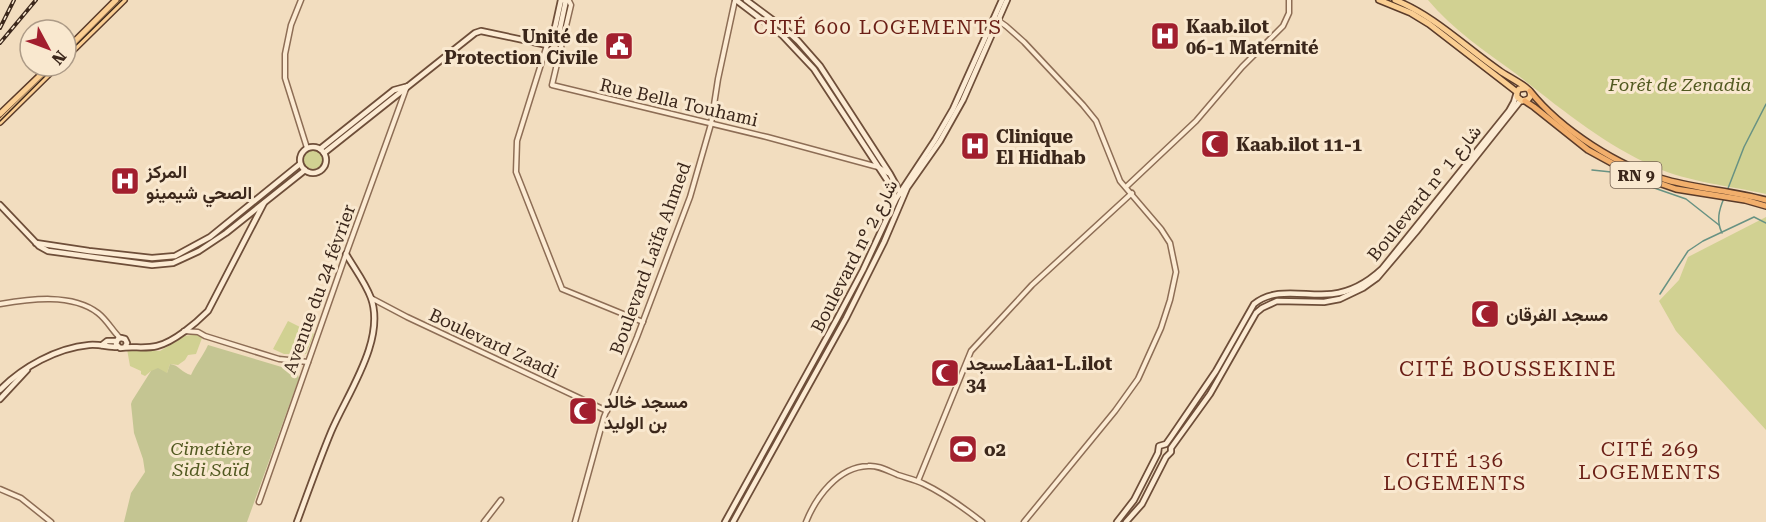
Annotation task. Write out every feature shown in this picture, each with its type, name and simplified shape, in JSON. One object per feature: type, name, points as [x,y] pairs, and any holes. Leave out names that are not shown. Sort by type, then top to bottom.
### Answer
[{"type":"highway","name":"RN 9","points":[[1528,89],[1545,107],[1585,140],[1633,168],[1665,180],[1766,200]]},
{"type":"highway","name":"RN 9","points":[[1523,101],[1534,107],[1588,150],[1630,173],[1676,189],[1744,200],[1766,206]]},
{"type":"main road","points":[[78,45],[124,0]]},
{"type":"main road","points":[[550,43],[561,0]]},
{"type":"main road","points":[[550,43],[558,33],[566,0]]},
{"type":"main road","points":[[736,0],[770,26],[814,69],[892,190],[894,203]]},
{"type":"main road","points":[[746,0],[785,29],[820,66],[894,180],[900,191],[901,199]]},
{"type":"main road","name":"Boulevard n° شارع 2","points":[[733,522],[846,318],[884,242],[901,199],[951,123],[963,100],[1002,0]]},
{"type":"main road","name":"Boulevard n° شارع 2","points":[[725,522],[839,316],[900,191],[953,109],[1007,0]]},
{"type":"main road","points":[[1379,0],[1411,13],[1429,24],[1523,101],[1530,97],[1528,89],[1522,87],[1516,93]]},
{"type":"main road","name":"RN 9","points":[[1395,0],[1438,23],[1497,69],[1528,89]]},
{"type":"main road","points":[[78,37],[113,1]]},
{"type":"main road","points":[[322,151],[475,33],[481,31],[550,43]]},
{"type":"main road","points":[[0,114],[38,78]]},
{"type":"main road","points":[[0,122],[45,78]]},
{"type":"main road","name":"Boulevard n° شارع 1","points":[[1166,444],[1216,371],[1254,304],[1280,294],[1341,292],[1356,287],[1382,269],[1509,111],[1516,93]]},
{"type":"main road","name":"Boulevard n° شارع 1","points":[[1171,448],[1210,394],[1256,313],[1277,301],[1324,302],[1340,299],[1355,293],[1377,278],[1523,101]]},
{"type":"main road","points":[[314,147],[322,151],[326,163],[322,169],[312,173],[300,164],[300,156],[307,148],[314,147]]},
{"type":"main road","points":[[36,243],[152,258],[176,256],[223,228],[300,164]]},
{"type":"main road","points":[[0,205],[36,243],[48,251],[152,265],[173,263],[213,243],[305,170]]},
{"type":"main road","points":[[894,180],[899,182],[909,178]]},
{"type":"main road","points":[[892,190],[897,192],[907,188]]},
{"type":"main road","points":[[120,341],[122,349],[158,346],[184,331],[208,311],[266,201]]},
{"type":"main road","points":[[297,522],[332,429],[367,357],[374,326],[371,298],[346,254]]},
{"type":"main road","points":[[0,390],[34,364],[72,349],[88,345],[102,345],[107,341],[135,343],[140,346]]},
{"type":"main road","points":[[0,399],[34,364]]},
{"type":"main road","points":[[1117,522],[1134,500],[1158,453],[1159,446],[1166,444],[1171,448],[1171,452],[1166,457],[1142,504],[1126,522]]},
{"type":"main road","points":[[1158,453],[1161,457],[1166,457]]},
{"type":"street","points":[[301,0],[291,25],[285,54],[285,78],[307,148]]},
{"type":"street","points":[[561,0],[566,0]]},
{"type":"street","name":"Rue Bella Touhami","points":[[566,0],[571,5],[552,85],[767,137],[878,167],[890,174]]},
{"type":"street","name":"Boulevard Laïfa Ahmed","points":[[575,522],[607,411],[690,197],[711,124],[718,80],[736,0]]},
{"type":"street","points":[[1126,187],[1196,121],[1242,68],[1283,26],[1289,14],[1289,0]]},
{"type":"street","points":[[996,20],[1024,42],[1096,121],[1120,181],[1170,243],[1176,272],[1161,328],[1138,379],[1024,522]]},
{"type":"street","points":[[550,43],[517,141],[516,172],[562,289],[643,322]]},
{"type":"street","name":"Avenue du 24 février","points":[[259,502],[408,86]]},
{"type":"street","points":[[918,481],[971,351],[1032,285],[1132,194]]},
{"type":"street","name":"Boulevard Zaadi","points":[[371,298],[607,411]]},
{"type":"street","points":[[0,304],[50,300],[88,307],[107,322],[120,341]]},
{"type":"street","points":[[184,331],[198,332],[279,359],[308,362]]},
{"type":"street","points":[[806,522],[812,507],[830,485],[841,475],[867,465],[882,467],[918,481],[949,498],[982,522]]},
{"type":"street","points":[[0,489],[21,498],[51,522]]},
{"type":"street","points":[[484,522],[501,500]]},
{"type":"green space","name":"Forêt de Zenadia","points":[[1428,0],[1766,0],[1766,194],[1668,172],[1618,148],[1582,124],[1469,39]]},
{"type":"green space","points":[[313,149],[320,152],[323,159],[320,166],[313,169],[306,166],[303,159],[306,152]]},
{"type":"green space","points":[[1766,217],[1766,430],[1676,331],[1659,301],[1679,280],[1688,257]]},
{"type":"green space","points":[[288,321],[314,334],[306,354],[284,354],[273,349]]},
{"type":"green space","points":[[197,334],[202,338],[196,354],[188,355],[178,365],[170,364],[167,373],[151,371],[145,376],[141,374],[141,371],[130,366],[127,349],[160,351],[185,336]]},
{"type":"green space","name":"Cimetière Sidi Saïd","points":[[208,345],[295,371],[299,378],[247,522],[124,522],[131,493],[145,472],[134,433],[132,401],[151,371],[158,368],[167,373],[170,364],[191,375]]},
{"type":"waterway","points":[[1727,191],[1744,147],[1766,104]]},
{"type":"waterway","points":[[1592,170],[1621,173],[1637,182],[1686,199],[1719,225]]},
{"type":"waterway","points":[[1722,233],[1719,216],[1724,198]]},
{"type":"waterway","points":[[1660,294],[1688,251],[1703,241],[1754,217],[1766,223]]},
{"type":"tram line","points":[[78,43],[122,0]]},
{"type":"tram line","points":[[0,121],[43,78]]},
{"type":"railway","points":[[0,28],[14,0]]},
{"type":"railway","points":[[0,43],[36,0]]},
{"type":"place","name":"Kaab.ilot 06-1 Maternité","points":[[1165,36]]},
{"type":"place","name":"Unité de Protection Civile","points":[[619,46]]},
{"type":"place","name":"Kaab.ilot 11-1","points":[[1215,144]]},
{"type":"place","name":"Clinique El Hidhab","points":[[975,146]]},
{"type":"place","name":"المركز الصحي شيمينو","points":[[125,181]]},
{"type":"place","name":"مسجد الفرقان","points":[[1485,314]]},
{"type":"place","name":"مسجدLàa1-L.ilot 34","points":[[945,373]]},
{"type":"place","name":"مسجد خالد بن الوليد","points":[[583,411]]},
{"type":"place","name":"o2","points":[[963,449]]},
{"type":"district","name":"CITÉ 600 LOGEMENTS","points":[[878,27]]},
{"type":"district","name":"CITÉ BOUSSEKINE","points":[[1508,369]]},
{"type":"district","name":"CITÉ 269 LOGEMENTS","points":[[1650,460]]},
{"type":"district","name":"CITÉ 136 LOGEMENTS","points":[[1455,472]]}]
